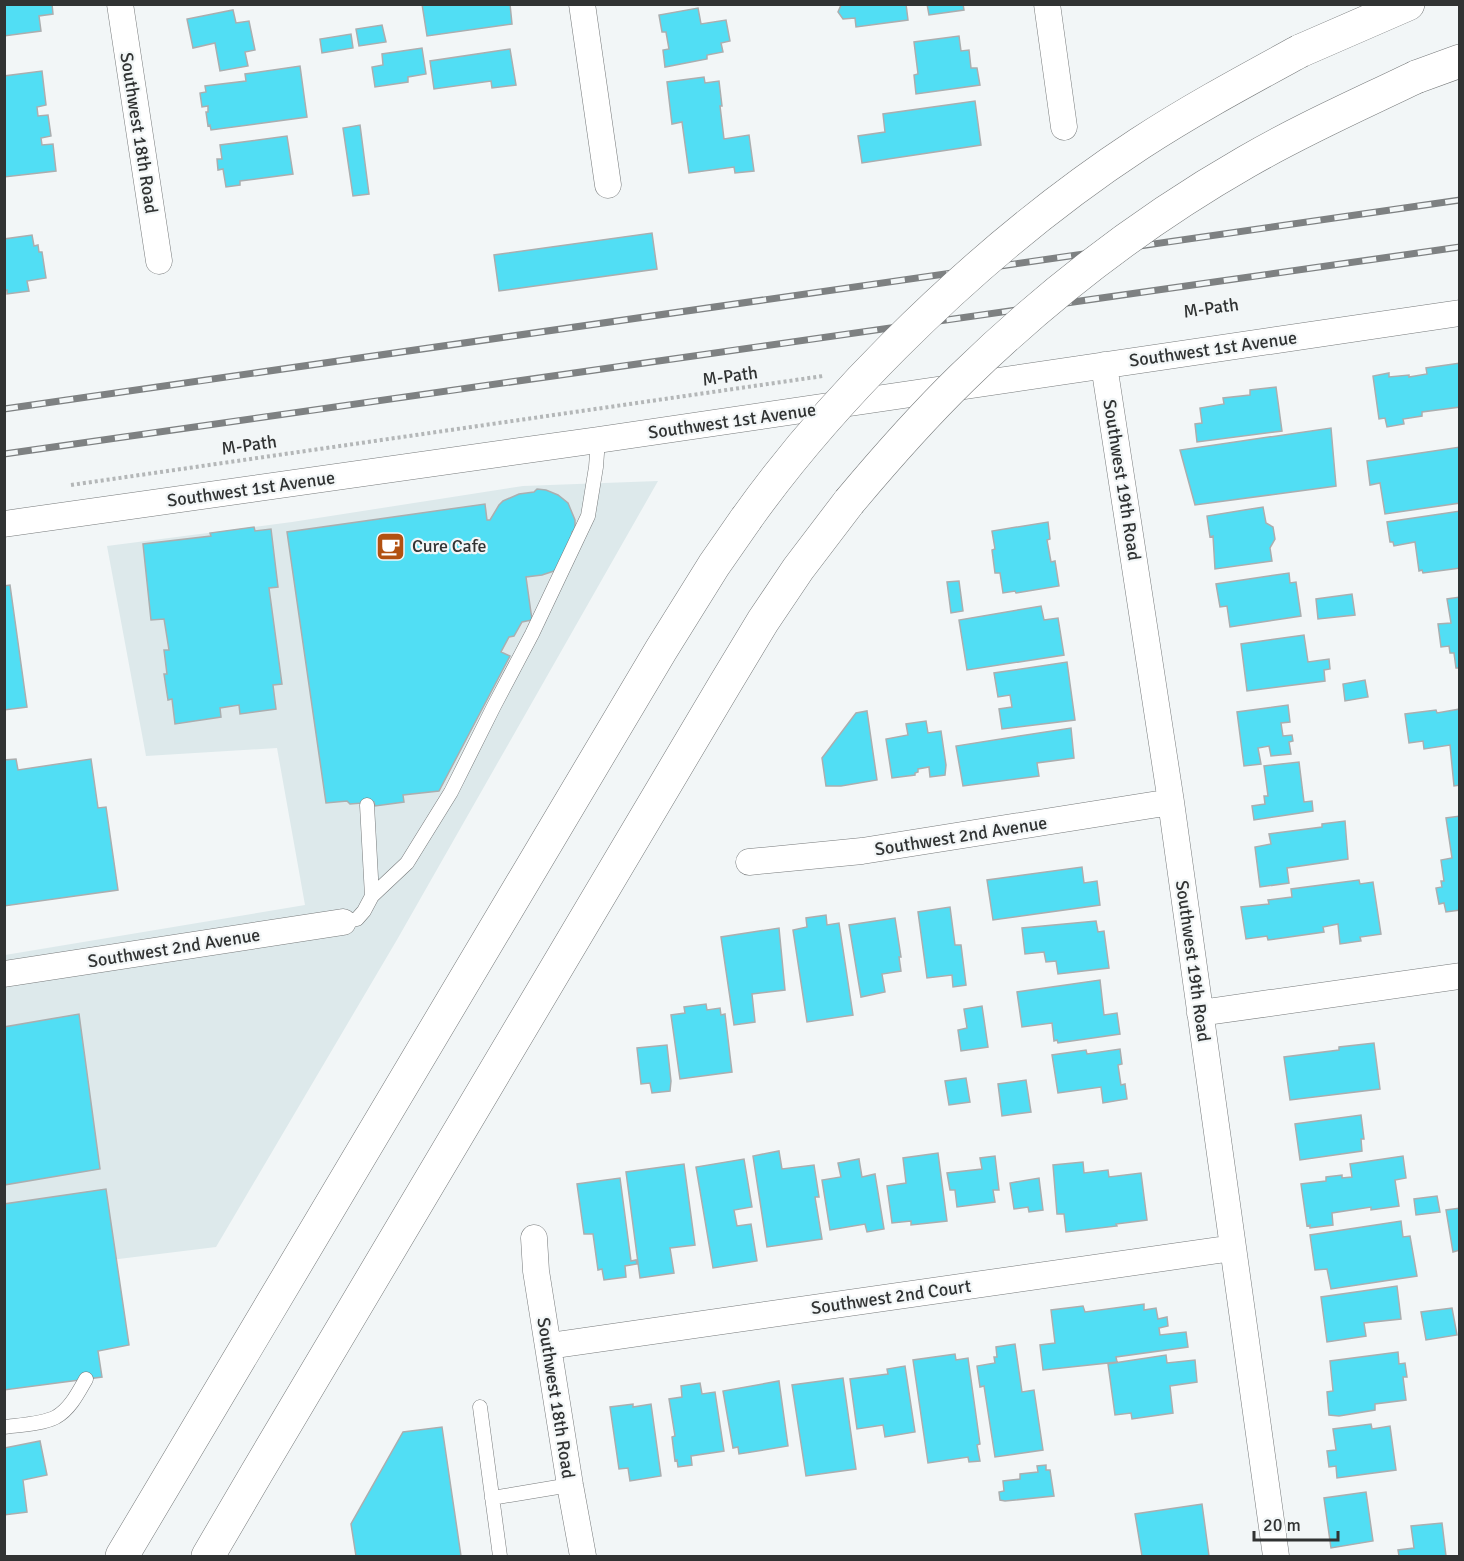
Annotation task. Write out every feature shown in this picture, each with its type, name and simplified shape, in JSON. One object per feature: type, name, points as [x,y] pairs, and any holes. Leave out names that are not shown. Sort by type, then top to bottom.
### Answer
[{"type":"highway","points":[[122,1557],[661,650],[714,565],[764,493],[809,438],[858,382],[934,306],[1036,217],[1087,179],[1215,97],[1300,51],[1408,4]]},
{"type":"highway","points":[[208,1557],[724,684],[798,569],[849,502],[893,450],[961,378],[1091,266],[1167,211],[1246,162],[1301,133],[1416,77],[1460,61]]},
{"type":"street","name":"Southwest 18th Road","points":[[120,4],[159,261]]},
{"type":"street","points":[[582,4],[608,185]]},
{"type":"street","points":[[1047,4],[1064,127]]},
{"type":"street","name":"Southwest 1st Avenue","points":[[4,524],[598,440],[1460,313]]},
{"type":"street","name":"Southwest 19th Road","points":[[1104,365],[1171,802],[1276,1557]]},
{"type":"street","name":"Southwest 2nd Avenue","points":[[749,862],[862,851],[1171,802]]},
{"type":"street","name":"Southwest 2nd Avenue","points":[[4,974],[343,922]]},
{"type":"street","points":[[1200,1013],[1460,976]]},
{"type":"street","name":"Southwest 18th Road","points":[[534,1238],[536,1271],[583,1557]]},
{"type":"street","name":"Southwest 2nd Court","points":[[549,1346],[1233,1248]]},
{"type":"lane","points":[[343,922],[357,919],[372,896],[407,862],[451,792],[532,634],[588,516],[598,440]]},
{"type":"lane","points":[[367,805],[372,896]]},
{"type":"lane","points":[[4,1427],[36,1423],[56,1417],[70,1405],[86,1379]]},
{"type":"lane","points":[[480,1407],[500,1557]]},
{"type":"lane","points":[[492,1498],[570,1485]]},
{"type":"path","name":"M-Path","points":[[63,486],[833,375]]},
{"type":"shaded area","points":[[658,481],[398,938],[216,1247],[5,1273],[5,955],[305,905],[277,748],[146,756],[107,546],[292,522],[523,486]]},
{"type":"building","points":[[4,4],[52,4],[53,14],[39,16],[41,31],[4,36]]},
{"type":"building","points":[[422,4],[510,4],[512,24],[427,36]]},
{"type":"building","points":[[844,4],[906,4],[908,20],[856,27],[855,18],[843,19],[838,12]]},
{"type":"building","points":[[927,4],[963,4],[964,10],[929,15]]},
{"type":"building","points":[[698,8],[701,24],[726,20],[730,41],[721,43],[723,52],[707,55],[707,59],[665,67],[663,50],[669,49],[666,32],[662,32],[659,15]]},
{"type":"building","points":[[233,10],[236,23],[249,21],[255,50],[245,52],[248,66],[220,71],[215,43],[193,48],[187,19]]},
{"type":"building","points":[[382,25],[386,42],[359,46],[356,29]]},
{"type":"building","points":[[351,34],[353,48],[322,53],[320,39]]},
{"type":"building","points":[[959,36],[961,51],[969,50],[971,68],[977,68],[980,85],[916,94],[914,75],[918,74],[914,42]]},
{"type":"building","points":[[422,48],[426,74],[408,77],[408,82],[375,87],[372,67],[383,65],[382,54]]},
{"type":"building","points":[[510,49],[516,85],[492,88],[491,81],[434,89],[430,61]]},
{"type":"building","points":[[300,66],[307,117],[211,130],[210,125],[208,126],[206,112],[208,112],[208,106],[202,107],[200,93],[206,92],[205,86],[246,81],[245,74]]},
{"type":"building","points":[[42,71],[46,105],[37,107],[38,116],[48,115],[51,136],[41,138],[42,145],[53,144],[56,171],[4,177],[4,76]]},
{"type":"building","points":[[704,77],[705,83],[719,81],[724,139],[749,135],[754,171],[735,173],[734,167],[689,173],[682,122],[672,124],[667,82]]},
{"type":"building","points":[[975,101],[981,145],[862,163],[858,136],[885,132],[883,114]]},
{"type":"building","points":[[360,125],[369,194],[353,196],[343,128]]},
{"type":"building","points":[[287,136],[293,174],[240,181],[240,185],[226,187],[223,169],[218,170],[217,159],[222,159],[220,145]]},
{"type":"building","points":[[652,233],[657,269],[499,291],[494,255]]},
{"type":"building","points":[[32,235],[34,246],[38,245],[39,252],[42,252],[46,278],[27,281],[29,291],[7,294],[7,290],[4,291],[4,239]]},
{"type":"building","points":[[1460,363],[1460,407],[1422,412],[1422,416],[1403,419],[1404,424],[1387,427],[1385,418],[1379,419],[1373,376],[1389,373],[1389,377],[1409,375],[1409,377],[1427,374],[1426,368]]},
{"type":"building","points":[[1276,387],[1282,431],[1197,442],[1195,424],[1202,423],[1200,408],[1224,404],[1223,398],[1250,395],[1250,390]]},
{"type":"building","points":[[1331,428],[1336,486],[1195,505],[1180,450]]},
{"type":"building","points":[[1460,447],[1460,503],[1385,514],[1380,483],[1370,485],[1367,461]]},
{"type":"building","points":[[537,489],[558,495],[568,503],[575,520],[575,530],[572,532],[563,563],[554,571],[526,577],[532,620],[522,622],[514,636],[509,637],[501,652],[510,656],[439,791],[403,795],[404,802],[375,806],[374,802],[326,803],[287,532],[485,504],[487,520],[490,520],[503,501],[519,494],[534,492]]},
{"type":"building","points":[[1263,507],[1266,523],[1273,527],[1275,539],[1270,548],[1272,561],[1215,569],[1213,536],[1210,537],[1207,516]]},
{"type":"building","points":[[1460,511],[1460,568],[1423,573],[1422,570],[1419,571],[1415,542],[1394,546],[1393,542],[1390,542],[1387,522]]},
{"type":"building","points":[[1048,522],[1050,539],[1047,540],[1051,562],[1055,561],[1059,586],[1003,593],[1000,573],[995,573],[992,531]]},
{"type":"building","points":[[254,527],[255,531],[271,529],[278,587],[269,588],[282,684],[273,685],[276,709],[240,714],[239,705],[220,708],[221,717],[175,724],[172,699],[168,700],[164,674],[167,674],[164,650],[169,650],[164,619],[151,620],[143,544],[211,536],[210,533]]},
{"type":"building","points":[[1289,573],[1290,583],[1296,582],[1301,616],[1230,627],[1227,606],[1220,607],[1216,584]]},
{"type":"building","points":[[959,581],[963,611],[951,613],[947,582]]},
{"type":"building","points":[[10,585],[27,707],[4,710],[4,586]]},
{"type":"building","points":[[1352,594],[1355,615],[1318,619],[1316,599]]},
{"type":"building","points":[[1460,597],[1460,668],[1456,668],[1454,653],[1450,653],[1449,646],[1441,647],[1438,624],[1451,623],[1447,599]]},
{"type":"building","points":[[1041,606],[1044,620],[1058,618],[1064,655],[967,670],[959,620]]},
{"type":"building","points":[[1304,635],[1308,662],[1329,659],[1330,669],[1324,670],[1325,681],[1247,691],[1241,644]]},
{"type":"building","points":[[1067,662],[1075,720],[1002,729],[999,709],[1012,707],[1010,695],[998,697],[994,673]]},
{"type":"building","points":[[1365,680],[1368,697],[1345,701],[1343,684]]},
{"type":"building","points":[[1288,705],[1290,722],[1281,723],[1283,736],[1292,735],[1293,741],[1289,742],[1291,754],[1271,756],[1269,746],[1258,748],[1261,764],[1244,766],[1237,712]]},
{"type":"building","points":[[1460,709],[1460,785],[1454,786],[1450,745],[1424,749],[1423,741],[1409,743],[1405,714],[1436,710],[1437,713]]},
{"type":"building","points":[[867,711],[877,780],[826,786],[822,758],[856,713]]},
{"type":"building","points":[[926,721],[928,733],[941,731],[946,765],[945,775],[930,777],[929,767],[918,769],[915,775],[892,778],[886,739],[908,735],[906,724]]},
{"type":"building","points":[[1071,728],[1074,758],[1037,763],[1039,776],[963,786],[956,746]]},
{"type":"building","points":[[16,759],[18,770],[91,759],[98,808],[106,807],[118,890],[4,906],[4,760]]},
{"type":"building","points":[[1299,762],[1304,802],[1312,801],[1313,811],[1254,820],[1252,806],[1265,804],[1264,796],[1268,796],[1264,766]]},
{"type":"building","points":[[1460,816],[1460,910],[1446,912],[1444,903],[1439,904],[1436,888],[1442,887],[1441,881],[1444,881],[1441,860],[1452,858],[1446,818]]},
{"type":"building","points":[[1345,821],[1348,859],[1287,868],[1289,883],[1260,887],[1255,847],[1271,844],[1269,834],[1322,827],[1322,824]]},
{"type":"building","points":[[1082,867],[1084,883],[1097,881],[1100,905],[993,920],[987,880]]},
{"type":"building","points":[[1359,880],[1360,884],[1373,882],[1381,934],[1360,937],[1361,941],[1340,944],[1338,924],[1323,927],[1324,932],[1268,940],[1267,936],[1246,939],[1241,907],[1269,904],[1268,900],[1292,897],[1291,889]]},
{"type":"building","points":[[950,907],[955,945],[961,945],[966,985],[953,987],[952,975],[927,978],[918,912]]},
{"type":"building","points":[[826,915],[827,925],[839,923],[853,1015],[807,1022],[793,930],[807,927],[806,918]]},
{"type":"building","points":[[895,918],[901,971],[882,974],[885,992],[861,997],[849,925]]},
{"type":"building","points":[[1096,921],[1098,932],[1104,931],[1109,968],[1058,974],[1056,961],[1046,962],[1044,952],[1025,954],[1022,928]]},
{"type":"building","points":[[779,928],[785,990],[752,994],[755,1022],[734,1025],[721,937]]},
{"type":"building","points":[[1100,980],[1104,1015],[1117,1013],[1120,1034],[1058,1043],[1057,1040],[1054,1041],[1052,1023],[1022,1027],[1017,992]]},
{"type":"building","points":[[706,1004],[707,1010],[720,1008],[721,1015],[725,1014],[732,1072],[680,1079],[671,1015],[685,1013],[684,1007]]},
{"type":"building","points":[[982,1006],[988,1047],[961,1051],[958,1030],[967,1028],[964,1009]]},
{"type":"building","points":[[79,1014],[100,1169],[4,1185],[4,1027]]},
{"type":"building","points":[[1374,1043],[1380,1089],[1290,1100],[1284,1057]]},
{"type":"building","points":[[667,1045],[670,1091],[652,1093],[650,1083],[641,1084],[637,1048]]},
{"type":"building","points":[[1120,1049],[1122,1064],[1118,1065],[1121,1085],[1125,1084],[1127,1099],[1103,1103],[1101,1087],[1058,1093],[1052,1055],[1086,1050],[1087,1054]]},
{"type":"building","points":[[966,1078],[970,1102],[949,1105],[945,1081]]},
{"type":"building","points":[[1026,1080],[1031,1112],[1002,1116],[998,1084]]},
{"type":"building","points":[[1361,1115],[1364,1139],[1361,1139],[1362,1151],[1300,1160],[1295,1124]]},
{"type":"building","points":[[779,1151],[782,1169],[814,1165],[819,1197],[815,1197],[822,1239],[767,1247],[753,1156]]},
{"type":"building","points":[[938,1153],[947,1221],[911,1225],[911,1221],[892,1223],[887,1186],[906,1183],[903,1158]]},
{"type":"building","points":[[995,1156],[999,1190],[993,1190],[995,1202],[957,1207],[955,1190],[950,1190],[947,1173],[982,1169],[980,1158]]},
{"type":"building","points":[[1403,1156],[1406,1178],[1395,1180],[1399,1206],[1371,1210],[1371,1207],[1332,1213],[1333,1225],[1310,1228],[1310,1225],[1307,1226],[1301,1184],[1326,1181],[1326,1177],[1342,1175],[1342,1178],[1352,1177],[1350,1164]]},
{"type":"building","points":[[744,1159],[752,1207],[734,1210],[737,1226],[751,1224],[757,1261],[713,1268],[696,1167]]},
{"type":"building","points":[[859,1159],[862,1177],[875,1174],[884,1229],[867,1232],[865,1224],[830,1230],[822,1180],[841,1177],[838,1163]]},
{"type":"building","points":[[1083,1162],[1084,1173],[1108,1170],[1109,1177],[1141,1173],[1147,1220],[1066,1232],[1064,1214],[1057,1214],[1053,1165]]},
{"type":"building","points":[[684,1164],[695,1245],[670,1248],[674,1273],[640,1278],[626,1172]]},
{"type":"building","points":[[620,1178],[631,1261],[636,1260],[637,1264],[625,1266],[626,1277],[604,1280],[602,1269],[598,1270],[593,1234],[584,1234],[577,1184]]},
{"type":"building","points":[[1039,1178],[1043,1210],[1029,1212],[1028,1207],[1014,1209],[1010,1183]]},
{"type":"building","points":[[106,1189],[129,1345],[98,1351],[102,1377],[4,1390],[4,1204]]},
{"type":"building","points":[[1437,1196],[1440,1212],[1416,1215],[1414,1199]]},
{"type":"building","points":[[1460,1208],[1460,1250],[1453,1252],[1446,1210]]},
{"type":"building","points":[[1401,1221],[1403,1237],[1410,1236],[1417,1276],[1331,1289],[1327,1269],[1315,1270],[1310,1235]]},
{"type":"building","points":[[1397,1286],[1401,1319],[1364,1323],[1366,1336],[1327,1342],[1321,1297]]},
{"type":"building","points":[[1144,1304],[1144,1310],[1156,1308],[1158,1319],[1167,1317],[1168,1326],[1159,1328],[1160,1335],[1186,1332],[1188,1347],[1116,1357],[1117,1362],[1043,1370],[1040,1345],[1055,1343],[1051,1310],[1083,1306],[1085,1312]]},
{"type":"building","points":[[1452,1308],[1457,1335],[1426,1340],[1421,1312]]},
{"type":"building","points":[[1015,1344],[1022,1392],[1034,1390],[1043,1450],[995,1457],[984,1386],[980,1387],[977,1366],[995,1363],[996,1347]]},
{"type":"building","points":[[1398,1352],[1399,1364],[1405,1363],[1407,1377],[1403,1377],[1406,1400],[1375,1404],[1375,1410],[1339,1416],[1329,1415],[1327,1392],[1333,1391],[1330,1361]]},
{"type":"building","points":[[955,1354],[956,1360],[968,1358],[980,1444],[977,1445],[980,1461],[969,1462],[968,1457],[928,1463],[913,1360]]},
{"type":"building","points":[[1166,1355],[1167,1363],[1195,1360],[1197,1382],[1170,1386],[1173,1413],[1132,1419],[1131,1413],[1115,1415],[1108,1364]]},
{"type":"building","points":[[905,1366],[915,1432],[885,1437],[883,1425],[857,1429],[850,1379],[888,1374],[887,1369]]},
{"type":"building","points":[[843,1378],[856,1469],[806,1476],[792,1385]]},
{"type":"building","points":[[779,1381],[788,1446],[739,1454],[738,1447],[733,1448],[723,1391]]},
{"type":"building","points":[[700,1383],[702,1394],[715,1392],[724,1451],[691,1456],[692,1465],[678,1467],[677,1460],[675,1461],[672,1437],[675,1436],[669,1399],[682,1397],[681,1386]]},
{"type":"building","points":[[633,1404],[633,1407],[651,1404],[661,1476],[630,1481],[628,1468],[619,1469],[610,1407]]},
{"type":"building","points":[[1371,1424],[1372,1429],[1390,1426],[1396,1470],[1337,1478],[1336,1466],[1329,1467],[1327,1451],[1336,1450],[1333,1429]]},
{"type":"building","points":[[442,1427],[461,1556],[356,1556],[351,1524],[403,1432]]},
{"type":"building","points":[[40,1441],[47,1475],[23,1480],[27,1512],[4,1515],[4,1448]]},
{"type":"building","points":[[1046,1465],[1046,1470],[1050,1470],[1054,1496],[1000,1500],[999,1492],[1004,1491],[1003,1481],[1020,1479],[1020,1474],[1038,1472],[1037,1466]]},
{"type":"building","points":[[1366,1492],[1373,1541],[1331,1548],[1324,1498]]},
{"type":"building","points":[[1202,1504],[1209,1556],[1142,1556],[1135,1514]]},
{"type":"building","points":[[1442,1523],[1446,1556],[1399,1556],[1398,1550],[1414,1548],[1411,1526]]},
{"type":"railway","points":[[4,409],[1460,200]]},
{"type":"railway","points":[[4,454],[1460,247]]},
{"type":"place","name":"Cure Cafe","points":[[391,546]]}]
